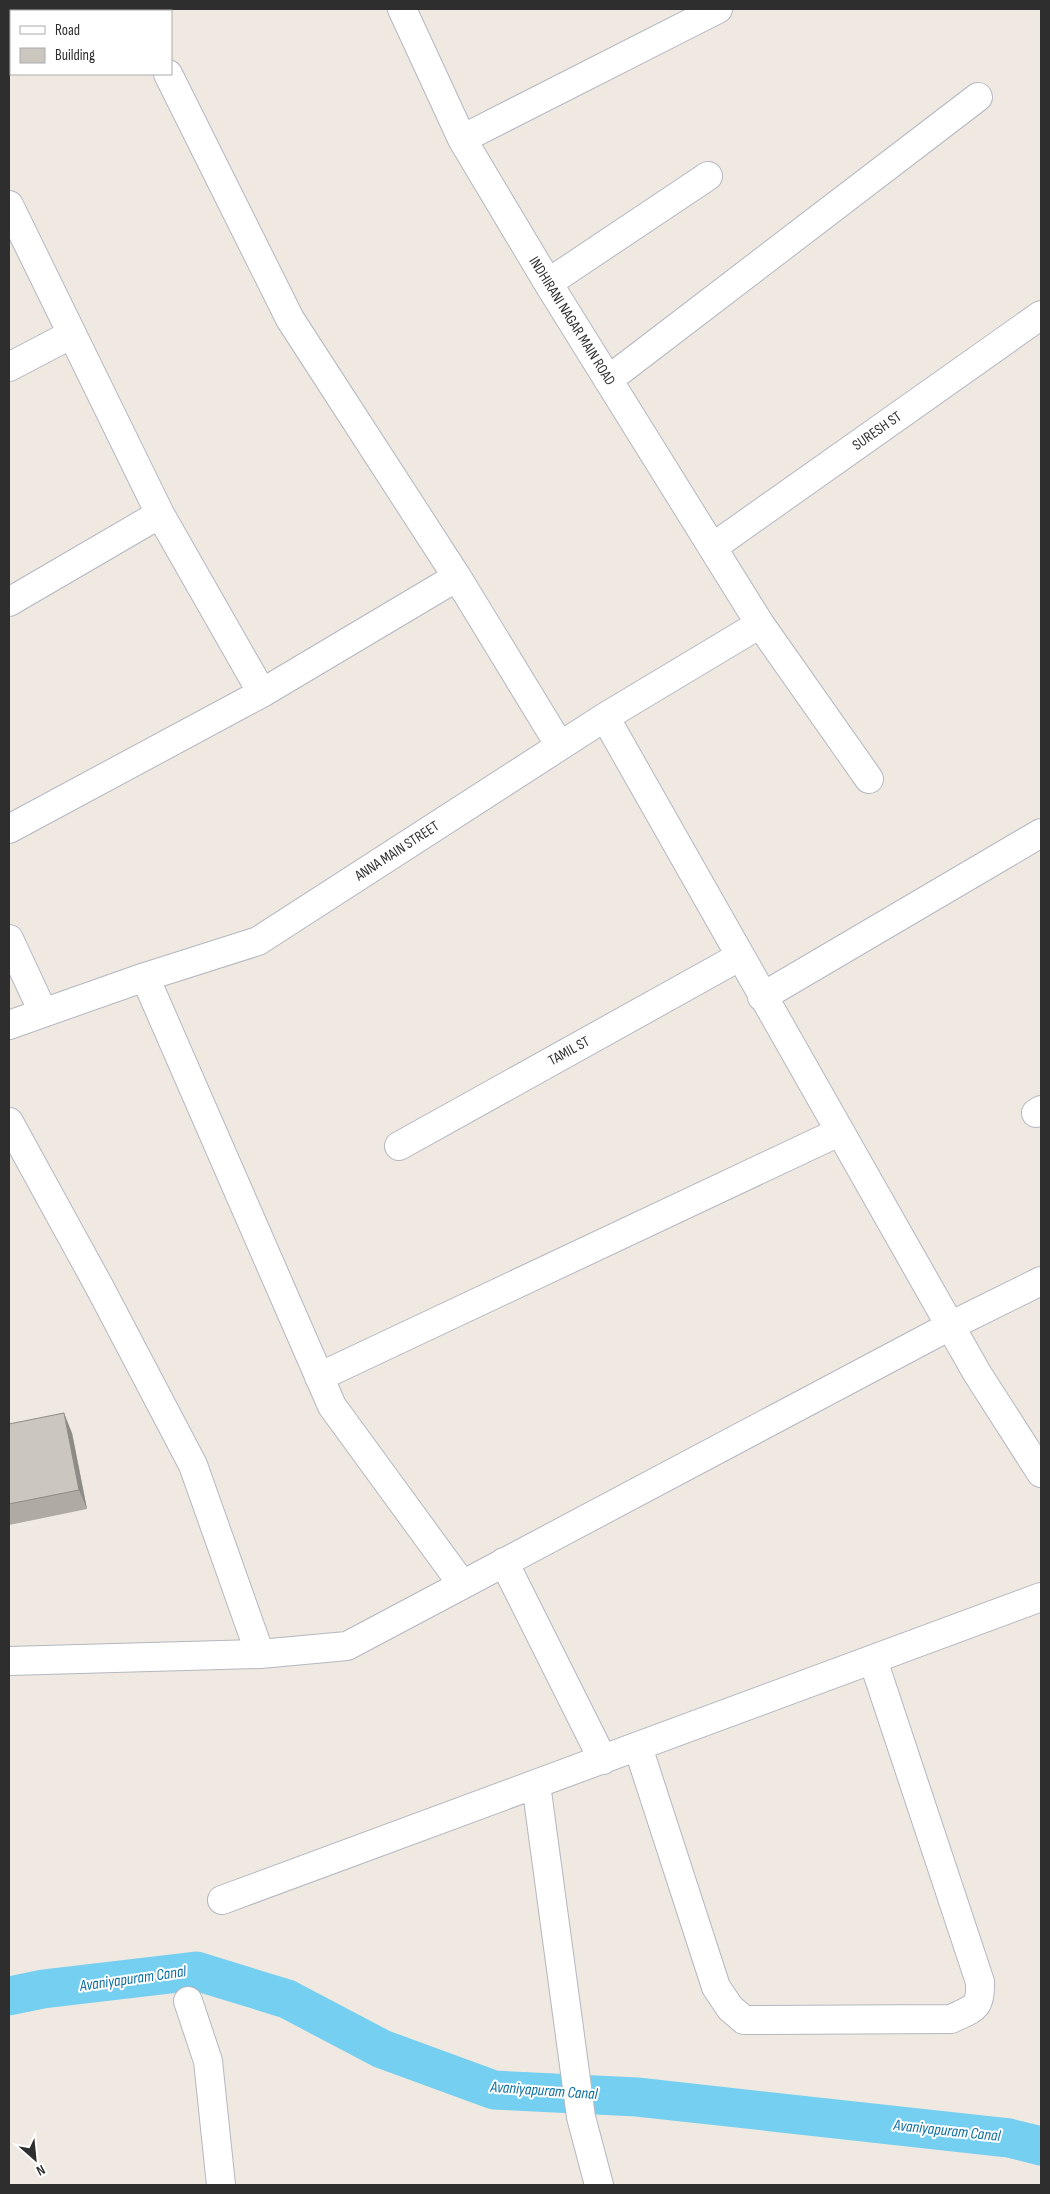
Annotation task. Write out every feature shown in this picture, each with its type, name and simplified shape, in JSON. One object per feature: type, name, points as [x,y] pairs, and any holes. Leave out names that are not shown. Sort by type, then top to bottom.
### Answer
[{"type":"street","name":"INDHIRANI NAGAR MAIN ROAD","points":[[402,9],[462,139],[548,283],[760,624],[869,779]]},
{"type":"street","points":[[462,139],[718,9]]},
{"type":"street","points":[[168,75],[290,319],[458,577],[560,746]]},
{"type":"street","points":[[608,380],[978,97]]},
{"type":"street","points":[[548,283],[708,176]]},
{"type":"street","points":[[9,205],[160,514],[262,693]]},
{"type":"street","name":"SURESH ST","points":[[713,547],[1041,315]]},
{"type":"street","points":[[9,368],[72,334]]},
{"type":"street","points":[[9,602],[160,514]]},
{"type":"street","points":[[9,829],[262,693],[458,577]]},
{"type":"street","name":"ANNA MAIN STREET","points":[[9,1025],[145,976],[258,941],[605,717],[760,624]]},
{"type":"street","points":[[605,717],[739,957],[977,1373],[1041,1473]]},
{"type":"street","points":[[762,997],[1041,833]]},
{"type":"street","points":[[9,939],[43,1012]]},
{"type":"street","name":"TAMIL ST","points":[[399,1146],[739,957]]},
{"type":"street","points":[[145,976],[332,1406],[462,1584]]},
{"type":"street","points":[[9,1122],[99,1286],[193,1465],[260,1654]]},
{"type":"street","points":[[319,1377],[839,1132]]},
{"type":"street","points":[[9,1661],[260,1654],[347,1646],[950,1326],[1041,1281]]},
{"type":"street","points":[[504,1562],[603,1760]]},
{"type":"street","points":[[222,1900],[1041,1597]]},
{"type":"street","points":[[638,1747],[716,1987],[730,2008],[744,2020],[951,2019],[975,2008],[981,1998],[980,1982],[873,1660]]},
{"type":"street","points":[[536,1784],[581,2117],[598,2185]]},
{"type":"street","points":[[188,2001],[208,2061],[221,2185]]},
{"type":"building","points":[[64,1413],[79,1490],[9,1504],[9,1424]]},
{"type":"waterway","name":"Avaniyapuram Canal","points":[[9,1996],[43,1989],[196,1971],[287,1999],[382,2049],[494,2090],[637,2097],[1009,2138],[1041,2146]]}]
